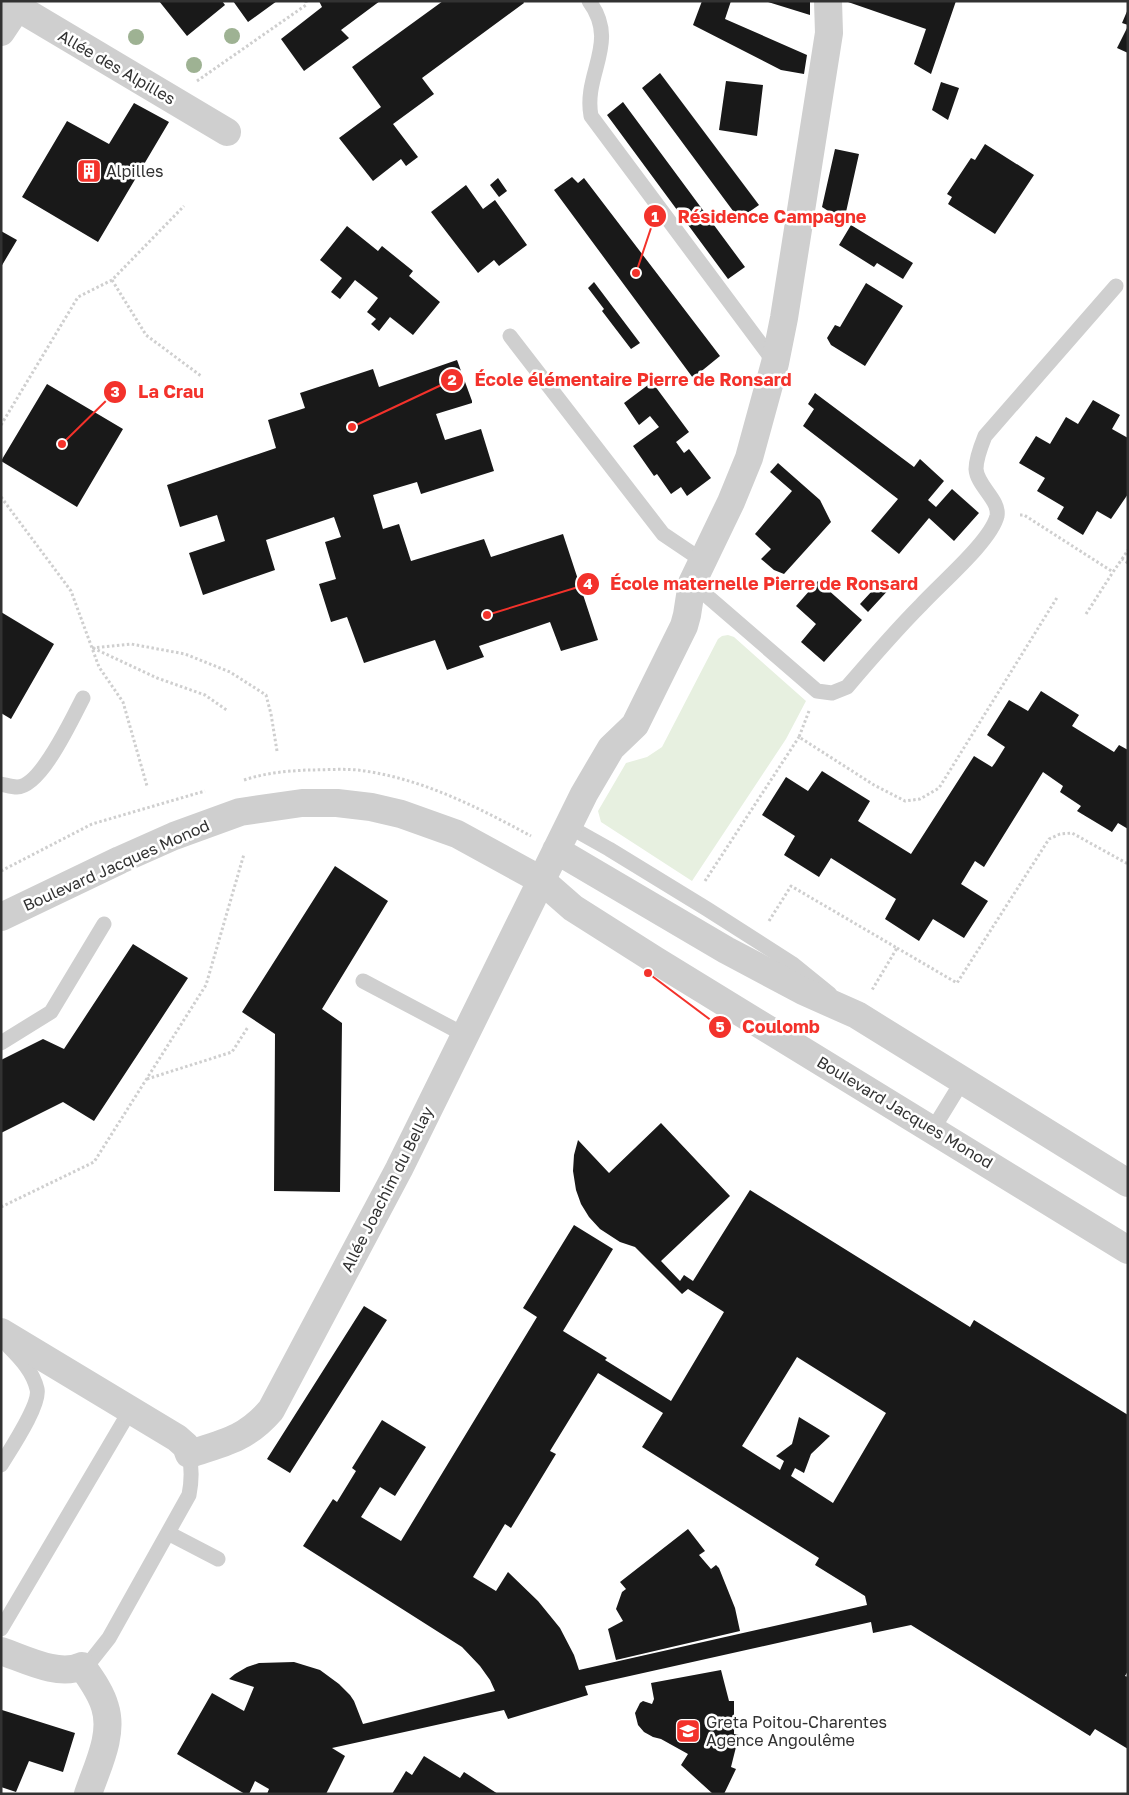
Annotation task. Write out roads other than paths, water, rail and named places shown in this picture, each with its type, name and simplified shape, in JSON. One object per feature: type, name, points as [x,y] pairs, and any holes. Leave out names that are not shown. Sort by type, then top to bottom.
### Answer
[{"type":"street","name":"Allée Joachim du Bellay","points":[[189,1454],[246,1433],[259,1424],[271,1410],[399,1169],[541,880],[605,756],[635,725],[684,626],[698,572],[750,458],[775,363],[784,318],[829,33],[828,1]]},
{"type":"street","points":[[1,32],[12,4]]},
{"type":"street","name":"Allée des Alpilles","points":[[12,4],[227,132]]},
{"type":"street","name":"Boulevard Jacques Monod","points":[[1,917],[120,860],[209,822],[240,812],[302,803],[337,803],[371,807],[401,814],[457,834],[541,880],[573,908],[638,949],[1128,1250]]},
{"type":"street","points":[[562,838],[595,872],[726,950],[803,991],[857,1015],[1128,1183]]},
{"type":"street","points":[[1,1332],[177,1438],[186,1446],[189,1454]]},
{"type":"street","points":[[1,1651],[59,1670],[73,1670],[82,1666],[96,1687],[106,1708],[108,1735],[88,1794]]},
{"type":"lane","points":[[589,1],[596,11],[603,31],[597,68],[590,91],[589,104],[591,116],[775,363]]},
{"type":"lane","points":[[510,336],[663,534],[698,572],[817,691],[832,694],[847,687],[920,605],[978,545],[993,526],[998,513],[994,502],[982,486],[976,469],[985,436],[1116,286]]},
{"type":"lane","points":[[1,784],[18,787],[32,780],[46,766],[83,698]]},
{"type":"lane","points":[[562,838],[609,849],[793,964],[857,1015]]},
{"type":"lane","points":[[1,1043],[51,1012],[104,924]]},
{"type":"lane","points":[[363,981],[465,1035]]},
{"type":"lane","points":[[933,1129],[963,1080]]},
{"type":"lane","points":[[1,1339],[22,1361],[32,1375],[38,1390],[37,1403],[1,1465]]},
{"type":"lane","points":[[1,1629],[131,1410]]},
{"type":"lane","points":[[82,1666],[90,1662],[109,1638],[189,1495],[192,1474],[189,1454]]},
{"type":"lane","points":[[168,1532],[218,1559]]},
{"type":"place","name":"Alpilles","points":[[89,171]]},
{"type":"place","name":"Résidence Campagne","points":[[636,273]]},
{"type":"place","name":"École élémentaire Pierre de Ronsard","points":[[352,427]]},
{"type":"place","name":"La Crau","points":[[62,444]]},
{"type":"place","name":"École maternelle Pierre de Ronsard","points":[[487,615]]},
{"type":"place","name":"Coulomb","points":[[648,973]]},
{"type":"place","name":"Greta Poitou-Charentes Agence Angoulême","points":[[688,1731]]}]
